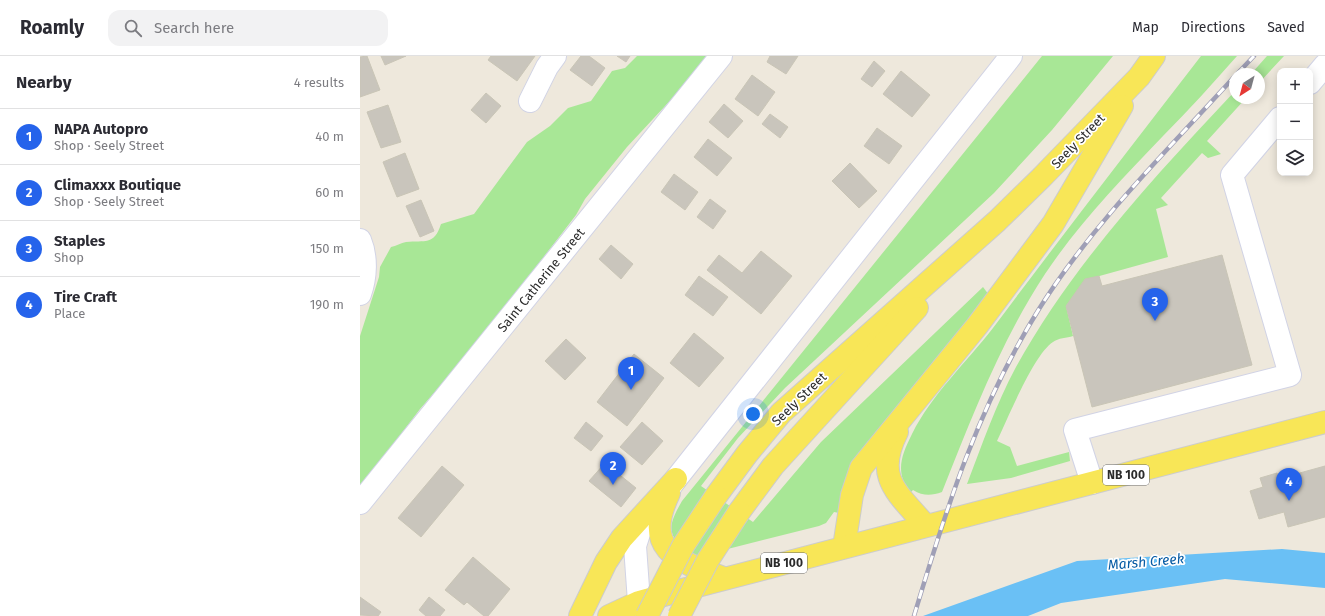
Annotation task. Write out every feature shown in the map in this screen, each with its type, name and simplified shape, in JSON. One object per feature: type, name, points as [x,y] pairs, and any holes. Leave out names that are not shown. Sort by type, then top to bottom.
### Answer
[{"type":"main road","name":"Seely Street","points":[[643,609],[716,496],[747,454],[781,414],[997,221],[1042,178],[1139,77],[1154,56]]},
{"type":"main road","points":[[844,547],[852,495],[862,468],[977,326],[1054,224],[1139,77]]},
{"type":"main road","name":"Seely Street","points":[[679,616],[708,560],[739,512],[779,460],[997,221]]},
{"type":"main road","points":[[906,413],[892,441],[888,456],[888,472],[891,485],[926,525]]},
{"type":"main road","name":"NB 100","points":[[608,616],[643,609],[724,578],[926,525],[1092,484],[1325,422]]},
{"type":"main road","points":[[676,479],[661,510],[658,526],[661,538],[667,548],[677,558],[695,568],[724,578]]},
{"type":"main road","points":[[580,616],[606,562],[622,538],[676,479]]},
{"type":"street","points":[[530,101],[547,67],[555,56]]},
{"type":"street","name":"Saint Catherine Street","points":[[360,503],[721,56]]},
{"type":"street","points":[[643,609],[635,546],[641,527],[676,479],[1011,56]]},
{"type":"street","points":[[1313,79],[1325,65]]},
{"type":"street","points":[[1092,484],[1075,430],[1290,375],[1232,175],[1277,122]]},
{"type":"street","points":[[360,240],[365,263],[364,282],[360,294]]},
{"type":"green space","points":[[637,56],[707,56],[680,90],[627,147],[585,199],[576,215],[519,289],[468,354],[420,409],[360,488],[360,336],[379,277],[380,267],[391,247],[406,242],[432,239],[441,224],[474,214],[527,142],[550,126],[568,108],[591,101],[612,71],[625,68]]},
{"type":"green space","points":[[1042,56],[1113,56],[1052,130],[994,193],[785,388],[738,438],[701,486],[753,522],[821,442],[983,287],[989,295],[839,513],[834,512],[826,523],[819,526],[704,555],[696,556],[687,550],[675,539],[671,527],[676,512],[682,501]]},
{"type":"green space","points":[[1201,56],[1237,56],[1101,202],[1058,255],[1045,274],[1015,326],[988,380],[942,492],[927,495],[913,490],[910,493],[902,478],[901,464],[912,434],[929,405],[983,341]]},
{"type":"green space","points":[[1267,56],[1284,56],[1265,77],[1265,68],[1256,68]]},
{"type":"green space","points":[[1229,98],[1229,104],[1241,104],[1207,141],[1221,154],[1208,158],[1202,153],[1161,198],[1168,205],[1156,209],[1168,257],[1085,280],[1066,306],[1073,336],[1053,342],[1038,359],[1022,387],[997,441],[1010,447],[1017,466],[1069,452],[1070,461],[1011,478],[967,484],[1002,395],[1038,329],[1089,257],[1117,222]]},
{"type":"water","name":"Marsh Creek","points":[[1282,549],[1325,553],[1325,588],[1225,579],[1061,603],[1028,616],[923,616],[1077,561]]},
{"type":"building","points":[[367,56],[380,90],[360,97],[360,57]]},
{"type":"building","points":[[381,56],[406,56],[385,65]]},
{"type":"building","points":[[491,56],[535,56],[517,81],[488,60]]},
{"type":"building","points":[[581,56],[589,56],[605,68],[592,86],[570,70]]},
{"type":"building","points":[[617,56],[630,56],[626,62]]},
{"type":"building","points":[[770,56],[798,56],[786,74],[767,62]]},
{"type":"building","points":[[874,61],[885,71],[872,87],[861,79]]},
{"type":"building","points":[[901,71],[930,95],[912,117],[883,94]]},
{"type":"building","points":[[752,75],[775,92],[758,116],[735,99]]},
{"type":"building","points":[[486,93],[501,106],[486,123],[471,110]]},
{"type":"building","points":[[724,104],[743,121],[728,138],[709,122]]},
{"type":"building","points":[[388,105],[401,142],[381,148],[367,112]]},
{"type":"building","points":[[770,114],[788,127],[780,138],[762,124]]},
{"type":"building","points":[[877,128],[902,146],[889,164],[864,146]]},
{"type":"building","points":[[708,139],[732,158],[717,176],[694,157]]},
{"type":"building","points":[[405,153],[419,189],[397,197],[383,162]]},
{"type":"building","points":[[850,163],[877,191],[859,208],[832,181]]},
{"type":"building","points":[[674,174],[698,192],[685,210],[661,192]]},
{"type":"building","points":[[710,199],[726,211],[713,229],[697,217]]},
{"type":"building","points":[[421,200],[434,231],[420,237],[406,206]]},
{"type":"building","points":[[611,245],[633,264],[621,279],[599,259]]},
{"type":"building","points":[[761,251],[792,276],[761,314],[707,270],[719,255],[742,273]]},
{"type":"building","points":[[1222,255],[1252,365],[1092,407],[1066,306],[1085,279],[1099,276],[1102,286]]},
{"type":"building","points":[[699,276],[728,297],[713,316],[685,295]]},
{"type":"building","points":[[694,333],[724,358],[699,387],[670,363]]},
{"type":"building","points":[[566,339],[586,358],[565,380],[545,361]]},
{"type":"building","points":[[634,354],[664,378],[627,426],[597,402]]},
{"type":"building","points":[[586,422],[603,436],[591,451],[574,438]]},
{"type":"building","points":[[642,422],[663,441],[642,465],[620,447]]},
{"type":"building","points":[[605,463],[636,488],[621,507],[589,481]]},
{"type":"building","points":[[442,466],[464,485],[421,537],[398,518]]},
{"type":"building","points":[[1325,466],[1325,517],[1288,527],[1284,512],[1259,519],[1250,491],[1263,487],[1260,478],[1277,473],[1278,479]]},
{"type":"building","points":[[473,557],[510,589],[488,616],[484,616],[467,602],[464,605],[445,590]]},
{"type":"building","points":[[360,597],[381,612],[378,616],[360,615]]},
{"type":"building","points":[[429,597],[445,610],[440,616],[426,616],[419,610]]},
{"type":"railway","points":[[1243,68],[1254,56]]},
{"type":"railway","points":[[914,616],[939,535],[966,458],[981,420],[1017,346],[1060,277],[1107,217],[1157,160],[1229,82]]},
{"type":"place","name":"Staples","points":[[1155,321]]},
{"type":"place","name":"NAPA Autopro","points":[[631,390]]},
{"type":"place","name":"Climaxxx Boutique","points":[[613,485]]},
{"type":"place","name":"Tire Craft","points":[[1289,501]]}]
